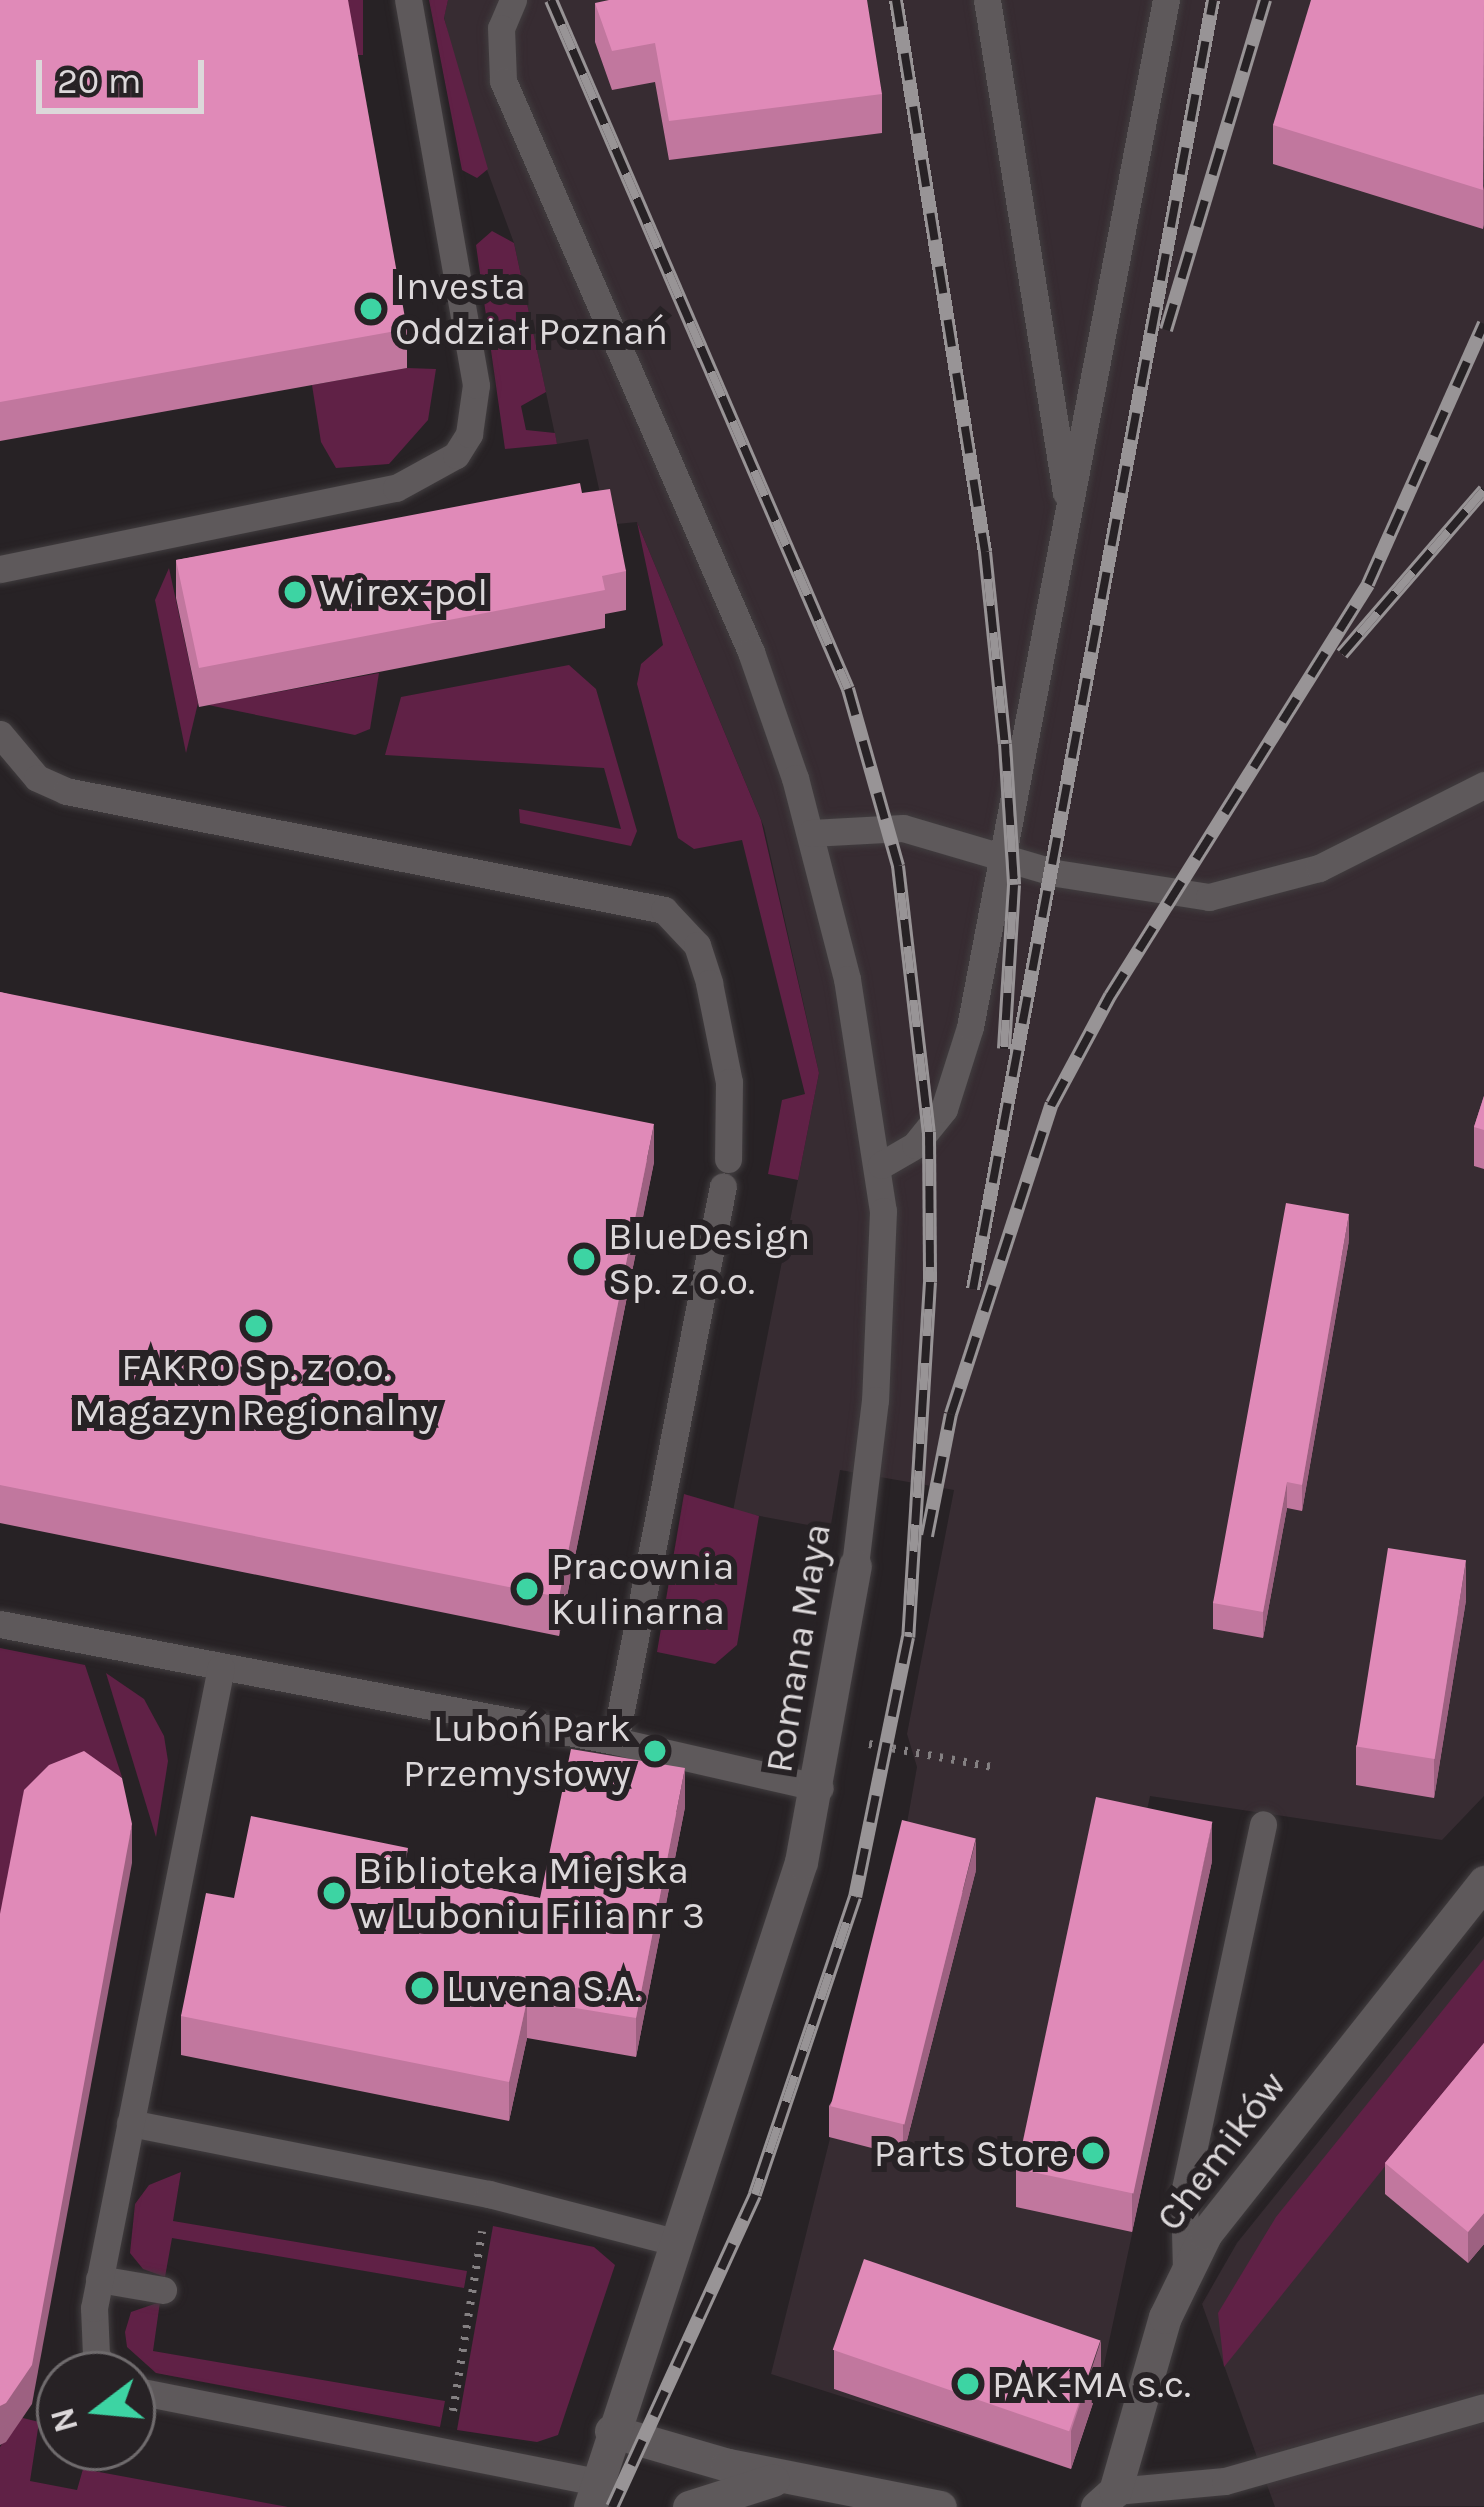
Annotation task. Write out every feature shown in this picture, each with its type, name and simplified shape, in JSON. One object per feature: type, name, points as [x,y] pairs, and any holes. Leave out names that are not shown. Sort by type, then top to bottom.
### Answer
[{"type":"street","name":"Romana Maya","points":[[594,2494],[782,1927],[820,1788],[855,1566]]},
{"type":"street","name":"Chemików","points":[[1106,2499],[1186,2270],[1231,2198],[1484,1882]]},
{"type":"street","points":[[611,2432],[788,2477],[940,2507]]},
{"type":"street","points":[[689,2507],[788,2477]]},
{"type":"lane","points":[[0,569],[396,488],[456,455],[469,434],[476,385],[408,0]]},
{"type":"lane","name":"Romana Maya","points":[[513,0],[501,28],[502,80],[751,652],[811,833],[881,1165],[880,1326],[855,1566]]},
{"type":"lane","points":[[987,0],[1042,378],[1068,506]]},
{"type":"lane","points":[[881,1165],[915,1145],[944,1109],[1006,859],[1068,506],[1166,0]]},
{"type":"lane","points":[[0,734],[38,778],[66,791],[664,910],[697,945],[709,983],[732,1109],[725,1172],[615,1741]]},
{"type":"lane","points":[[811,833],[887,826],[1006,859],[1175,895],[1244,894],[1319,868],[1484,785]]},
{"type":"lane","points":[[0,1624],[615,1741],[820,1788]]},
{"type":"lane","points":[[99,2351],[91,2332],[99,2279],[221,1667]]},
{"type":"lane","points":[[1186,2270],[1184,2193],[1263,1824]]},
{"type":"lane","points":[[130,2123],[489,2194],[674,2242]]},
{"type":"lane","points":[[99,2279],[163,2290]]},
{"type":"lane","points":[[156,2395],[446,2454],[594,2494]]},
{"type":"lane","points":[[1106,2499],[1225,2481],[1484,2407]]},
{"type":"path","points":[[867,1744],[998,1768]]},
{"type":"path","points":[[446,2454],[459,2345],[484,2225]]},
{"type":"shaded area","points":[[341,0],[363,0],[363,55],[341,55]]},
{"type":"shaded area","points":[[429,0],[448,0],[444,18],[488,169],[477,178],[462,170]]},
{"type":"shaded area","points":[[448,0],[1484,0],[1484,1796],[1442,1840],[1150,1796],[1140,1845],[1212,1861],[1101,2379],[1071,2469],[771,2374],[902,1851],[917,1767],[907,1734],[954,1490],[840,1470],[826,1555],[804,1551],[808,1525],[733,1511],[819,1073],[764,827],[637,522],[607,525],[588,439],[557,444],[514,243],[469,121],[444,17]]},
{"type":"shaded area","points":[[492,231],[514,243],[546,392],[521,406],[526,430],[555,433],[557,444],[505,449],[476,245]]},
{"type":"shaded area","points":[[407,368],[436,369],[428,420],[389,464],[336,468],[321,442],[312,385]]},
{"type":"shaded area","points":[[637,522],[761,820],[819,1073],[798,1180],[768,1174],[782,1100],[805,1094],[742,840],[694,849],[678,838],[637,684],[641,664],[663,645]]},
{"type":"shaded area","points":[[169,568],[198,703],[186,753],[155,600]]},
{"type":"shaded area","points":[[569,665],[596,689],[637,831],[631,846],[520,823],[519,809],[621,829],[604,768],[385,755],[401,697]]},
{"type":"shaded area","points":[[379,673],[370,729],[355,735],[208,705]]},
{"type":"shaded area","points":[[684,1494],[759,1516],[737,1645],[715,1664],[657,1652]]},
{"type":"shaded area","points":[[0,1648],[85,1665],[122,1777],[81,1770],[0,1953]]},
{"type":"shaded area","points":[[106,1673],[144,1699],[164,1736],[168,1761],[156,1837]]},
{"type":"shaded area","points":[[1484,1936],[1484,2506],[1275,2507],[1202,2304],[1237,2243]]},
{"type":"shaded area","points":[[1484,1959],[1484,2043],[1224,2367],[1218,2313],[1276,2217]]},
{"type":"shaded area","points":[[181,2172],[173,2221],[467,2271],[464,2288],[172,2238],[165,2277],[143,2269],[130,2253],[135,2204],[149,2185]]},
{"type":"shaded area","points":[[493,2226],[594,2247],[615,2265],[558,2435],[537,2442],[457,2430]]},
{"type":"shaded area","points":[[160,2302],[153,2351],[127,2347],[125,2332],[131,2312]]},
{"type":"shaded area","points":[[156,2352],[445,2401],[440,2427],[156,2373]]},
{"type":"shaded area","points":[[19,2417],[36,2421],[30,2481],[77,2490],[82,2471],[94,2471],[288,2507],[0,2507],[0,2447]]},
{"type":"building","points":[[0,0],[348,0],[407,329],[0,402]]},
{"type":"building","points":[[867,0],[882,94],[669,121],[655,43],[612,51],[595,3]]},
{"type":"building","points":[[1311,0],[1484,0],[1483,190],[1273,125]]},
{"type":"building","points":[[580,483],[582,493],[610,489],[626,571],[602,576],[605,590],[199,668],[176,560]]},
{"type":"building","points":[[0,992],[654,1124],[559,1597],[0,1485]]},
{"type":"building","points":[[1484,1096],[1484,1130],[1474,1127]]},
{"type":"building","points":[[1286,1203],[1349,1214],[1302,1485],[1287,1482],[1263,1612],[1213,1603]]},
{"type":"building","points":[[1388,1548],[1466,1560],[1435,1759],[1357,1747]]},
{"type":"building","name":"Luvena S.A.","points":[[571,1749],[685,1768],[636,2018],[527,2000],[509,2082],[181,2016],[206,1893],[234,1898],[251,1816],[408,1848],[404,1871],[540,1898]]},
{"type":"building","points":[[84,1751],[122,1778],[132,1824],[32,2365],[0,2406],[0,1914],[24,1790],[49,1765]]},
{"type":"building","points":[[1096,1797],[1212,1822],[1133,2193],[1017,2169]]},
{"type":"building","points":[[902,1820],[976,1838],[904,2125],[831,2106]]},
{"type":"building","points":[[1484,2043],[1484,2213],[1468,2232],[1385,2163]]},
{"type":"building","points":[[864,2259],[1100,2340],[1069,2431],[833,2350]]},
{"type":"railway","points":[[551,0],[848,689],[898,866],[929,1132],[930,1282],[908,1637],[855,1897],[755,2195],[612,2507]]},
{"type":"railway","points":[[896,0],[985,552],[1005,744],[1014,885],[1004,1049]]},
{"type":"railway","points":[[973,1289],[1213,0]]},
{"type":"railway","points":[[1166,330],[1265,0]]},
{"type":"railway","points":[[927,1536],[951,1414],[1052,1104],[1110,996],[1368,584],[1484,324]]},
{"type":"railway","points":[[1342,654],[1484,490]]},
{"type":"place","name":"Investa Oddział Poznań","points":[[371,309]]},
{"type":"place","name":"Wirex-pol","points":[[295,592]]},
{"type":"place","name":"BlueDesign Sp. z o.o.","points":[[584,1259]]},
{"type":"place","name":"FAKRO Sp. z o.o. Magazyn Regionalny","points":[[256,1326]]},
{"type":"place","name":"Pracownia Kulinarna","points":[[527,1589]]},
{"type":"place","name":"Luboń Park Przemysłowy","points":[[655,1751]]},
{"type":"place","name":"Biblioteka Miejska w Luboniu Filia nr 3","points":[[334,1893]]},
{"type":"place","name":"Luvena S.A.","points":[[422,1988]]},
{"type":"place","name":"Parts Store","points":[[1093,2153]]},
{"type":"place","name":"PAK-MA s.c.","points":[[968,2384]]}]
